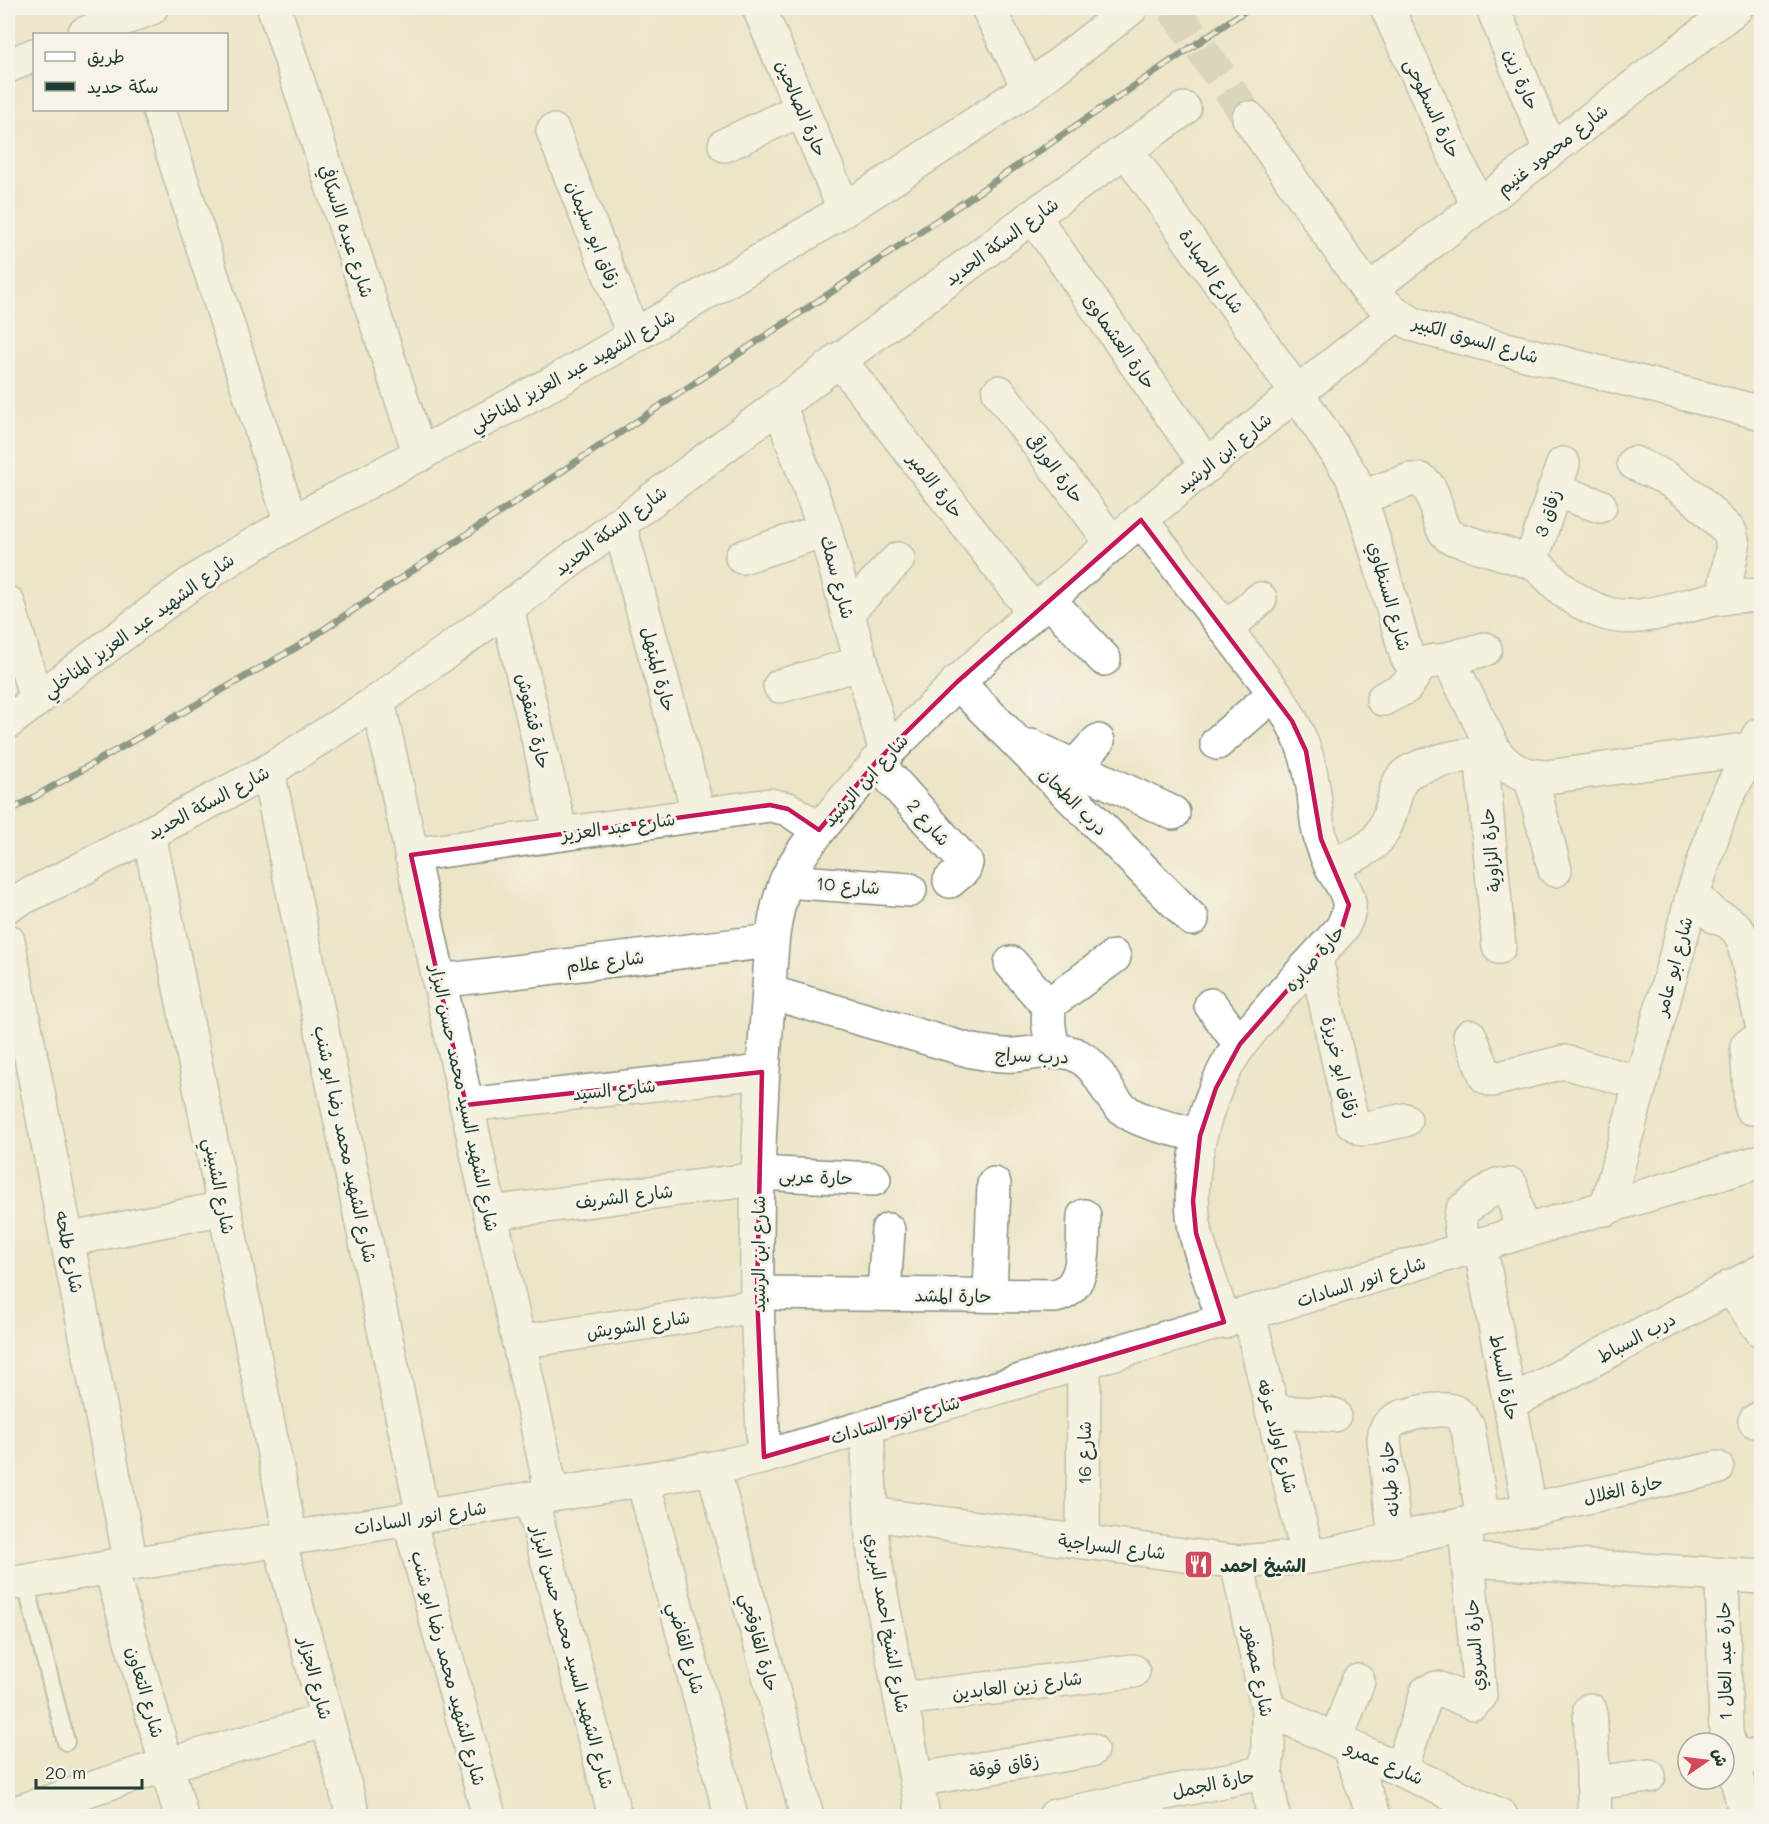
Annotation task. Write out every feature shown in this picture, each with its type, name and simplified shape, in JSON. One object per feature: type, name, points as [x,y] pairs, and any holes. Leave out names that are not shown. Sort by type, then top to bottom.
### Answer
[{"type":"street","name":"شارع عبده الاسكافي","points":[[274,8],[420,455]]},
{"type":"street","name":"حارة الصالحين","points":[[759,8],[844,209]]},
{"type":"street","points":[[988,8],[1029,88]]},
{"type":"street","name":"شارع الشهيد عبد العزيز المناخلي","points":[[8,722],[189,585],[291,523],[420,455],[634,336],[844,209],[1029,88],[1131,8]]},
{"type":"street","name":"حارة زين","points":[[1493,8],[1550,150]]},
{"type":"street","name":"شارع محمود غنيم","points":[[1368,291],[1737,8]]},
{"type":"street","name":"حارة السطوحى","points":[[1388,10],[1478,206]]},
{"type":"street","points":[[88,33],[139,19]]},
{"type":"street","points":[[8,66],[33,55]]},
{"type":"street","points":[[725,145],[802,109]]},
{"type":"street","name":"شارع السكة الحديد","points":[[8,905],[268,771],[378,701],[507,608],[839,359],[1184,109]]},
{"type":"street","points":[[159,111],[291,523]]},
{"type":"street","name":"شارع السوق الكبير","points":[[1249,118],[1368,291],[1396,314],[1413,324],[1761,413]]},
{"type":"street","name":"زقاق ابو سليمان","points":[[553,131],[634,336]]},
{"type":"street","name":"شارع الصيادة","points":[[1126,150],[1297,393]]},
{"type":"street","name":"حارة العشماوى","points":[[1034,216],[1207,466]]},
{"type":"street","name":"شارع ابن الرشيد","points":[[764,1457],[757,1299],[757,1176],[762,1072],[771,941],[776,911],[786,881],[800,854],[881,758],[957,682],[1040,605],[1207,466],[1396,314]]},
{"type":"street","name":"حارة الامير","points":[[839,359],[1040,605],[1104,659]]},
{"type":"street","name":"حارة الوراقى","points":[[999,392],[1113,544]]},
{"type":"street","name":"شارع السنطاوي","points":[[1297,393],[1352,476],[1361,497],[1410,662],[1433,662],[1452,666],[1488,752],[1509,768],[1531,777]]},
{"type":"street","name":"شارع سمك","points":[[779,404],[825,530],[862,663],[881,758]]},
{"type":"street","points":[[1634,463],[1666,478],[1695,498],[1730,532],[1733,545],[1723,598]]},
{"type":"street","name":"زقاق 3","points":[[1532,562],[1558,477],[1600,506]]},
{"type":"street","points":[[1361,497],[1410,480],[1421,480],[1429,488],[1444,531],[1450,537],[1532,562],[1542,568],[1569,595],[1610,615],[1640,615],[1739,596],[1761,597]]},
{"type":"street","name":"حارة صابره","points":[[1141,520],[1275,693],[1292,721],[1306,751],[1313,783],[1314,811],[1321,839],[1331,866],[1347,893],[1350,905],[1348,917],[1342,928],[1240,1044],[1216,1088],[1200,1136],[1193,1201],[1196,1233],[1236,1318]]},
{"type":"street","name":"حارة المبتهل","points":[[619,523],[699,815]]},
{"type":"street","points":[[742,557],[825,530]]},
{"type":"street","points":[[847,612],[898,559]]},
{"type":"street","points":[[1226,629],[1260,599]]},
{"type":"street","points":[[8,603],[36,699]]},
{"type":"street","name":"حارة قشقوش","points":[[507,608],[561,834]]},
{"type":"street","points":[[1383,699],[1406,687],[1433,662],[1485,649]]},
{"type":"street","points":[[780,686],[862,663]]},
{"type":"street","name":"درب الطحان","points":[[957,682],[1192,919]]},
{"type":"street","points":[[1217,743],[1275,693]]},
{"type":"street","name":"شارع الشهيد السيد محمد حسن البزار","points":[[378,701],[519,1342],[542,1496],[615,1816]]},
{"type":"street","points":[[1011,737],[1173,813]]},
{"type":"street","points":[[1555,870],[1531,777],[1547,777],[1756,740]]},
{"type":"street","name":"شارع ابو عامر","points":[[1606,1209],[1693,894],[1724,805],[1756,740]]},
{"type":"street","points":[[1074,767],[1098,741]]},
{"type":"street","points":[[1331,866],[1369,849],[1380,837],[1387,824],[1398,784],[1404,775],[1424,766],[1488,752]]},
{"type":"street","name":"حارة الزاوية","points":[[1488,752],[1499,947]]},
{"type":"street","name":"شارع 2","points":[[881,758],[966,863],[950,881]]},
{"type":"street","name":"شارع الشهيد محمد رضا ابو شنب","points":[[268,771],[416,1518],[489,1816]]},
{"type":"street","name":"شارع عبد العزيز","points":[[411,855],[770,805],[788,809],[819,830]]},
{"type":"street","name":"شارع الشبيني","points":[[149,834],[224,1208],[285,1539]]},
{"type":"street","name":"شارع 10","points":[[786,881],[910,890]]},
{"type":"street","points":[[1693,894],[1716,916],[1737,929],[1743,939],[1761,1024]]},
{"type":"street","name":"شارع طلحه","points":[[8,941],[67,1240],[121,1565]]},
{"type":"street","name":"شارع علام","points":[[439,981],[771,941]]},
{"type":"street","points":[[1054,1052],[1048,1017],[1049,1007],[1055,999],[1114,957]]},
{"type":"street","name":"زقاق ابو خريزة","points":[[1316,959],[1352,1122],[1363,1129],[1405,1120]]},
{"type":"street","points":[[1011,963],[1049,1007]]},
{"type":"street","name":"درب سراج","points":[[769,992],[968,1050],[1013,1055],[1071,1053],[1086,1060],[1098,1072],[1113,1098],[1133,1116],[1200,1136]]},
{"type":"street","points":[[1211,1005],[1240,1044]]},
{"type":"street","points":[[1470,1036],[1486,1077],[1492,1080],[1564,1062],[1641,1083]]},
{"type":"street","points":[[1751,1108],[1747,1046],[1761,1038]]},
{"type":"street","name":"شارع السيد","points":[[466,1105],[762,1072]]},
{"type":"street","name":"شارع انور السادات","points":[[16,1583],[643,1480],[764,1457],[1606,1209],[1761,1161]]},
{"type":"street","name":"حارة عربى","points":[[757,1176],[874,1179]]},
{"type":"street","name":"شارع الشريف","points":[[490,1213],[757,1176]]},
{"type":"street","points":[[990,1295],[994,1184]]},
{"type":"street","name":"حارة السباط","points":[[1522,1232],[1504,1185],[1463,1210],[1461,1214],[1460,1223],[1473,1247],[1510,1403],[1530,1510]]},
{"type":"street","points":[[67,1240],[224,1208]]},
{"type":"street","name":"حارة المشد","points":[[757,1299],[884,1294],[1055,1296],[1065,1294],[1072,1289],[1080,1273],[1084,1216]]},
{"type":"street","points":[[884,1294],[888,1230]]},
{"type":"street","name":"درب السباط","points":[[1510,1403],[1761,1271]]},
{"type":"street","points":[[1730,1287],[1761,1331]]},
{"type":"street","name":"شارع الشويش","points":[[519,1342],[757,1299]]},
{"type":"street","name":"شارع اولاد عرفه","points":[[1236,1318],[1272,1412],[1308,1557]]},
{"type":"street","name":"شارع 16","points":[[1083,1542],[1084,1363]]},
{"type":"street","name":"حارة طبانه","points":[[1395,1540],[1384,1440],[1385,1429],[1392,1421],[1402,1416],[1443,1409],[1454,1411],[1463,1418],[1468,1428],[1474,1522]]},
{"type":"street","points":[[1272,1412],[1334,1415]]},
{"type":"street","name":"شارع الشيخ احمد البربري","points":[[867,1428],[871,1514],[877,1573],[923,1816]]},
{"type":"street","name":"حارة القاوقجي","points":[[713,1468],[807,1816]]},
{"type":"street","name":"حارة الغلال","points":[[1530,1510],[1717,1468]]},
{"type":"street","name":"شارع القاضي","points":[[643,1480],[731,1816]]},
{"type":"street","name":"شارع السراجية","points":[[871,1514],[1237,1562],[1308,1557],[1530,1510]]},
{"type":"street","name":"حارة السروي","points":[[1401,1769],[1427,1692],[1437,1688],[1473,1703],[1480,1696],[1468,1560],[1474,1522]]},
{"type":"street","name":"شارع الجزار","points":[[285,1539],[327,1720],[353,1816]]},
{"type":"street","points":[[1468,1560],[1761,1577]]},
{"type":"street","name":"شارع عصفور","points":[[1237,1562],[1268,1709],[1269,1749],[1266,1772],[1273,1816]]},
{"type":"street","name":"شارع التعاون","points":[[121,1565],[166,1765],[181,1816]]},
{"type":"street","name":"حارة عبد العال 1","points":[[1722,1576],[1726,1732],[1746,1756],[1746,1816]]},
{"type":"street","name":"شارع زين العابدين","points":[[901,1699],[1133,1671]]},
{"type":"street","points":[[1358,1680],[1342,1743],[1374,1816]]},
{"type":"street","name":"شارع عمرو","points":[[1268,1709],[1501,1816]]},
{"type":"street","points":[[1590,1710],[1595,1816]]},
{"type":"street","points":[[8,1815],[166,1765],[327,1720]]},
{"type":"street","name":"زقاق قوقة","points":[[916,1780],[1092,1750]]},
{"type":"street","name":"حارة الجمل","points":[[1055,1816],[1266,1772]]},
{"type":"street","points":[[1593,1783],[1648,1776]]},
{"type":"lane","points":[[16,1583],[66,1742]]},
{"type":"highlighted area","points":[[1141,520],[1292,721],[1306,751],[1321,839],[1349,905],[1342,928],[1240,1044],[1216,1088],[1200,1136],[1193,1201],[1196,1233],[1224,1322],[764,1457],[757,1293],[762,1072],[466,1105],[411,855],[770,805],[788,809],[819,830],[876,762],[957,682]]},
{"type":"tunnel","points":[[1173,8],[1249,118]]},
{"type":"railway","points":[[8,812],[299,646],[839,287],[1249,8]]},
{"type":"place","name":"الشيخ احمد","points":[[1199,1565]]}]
